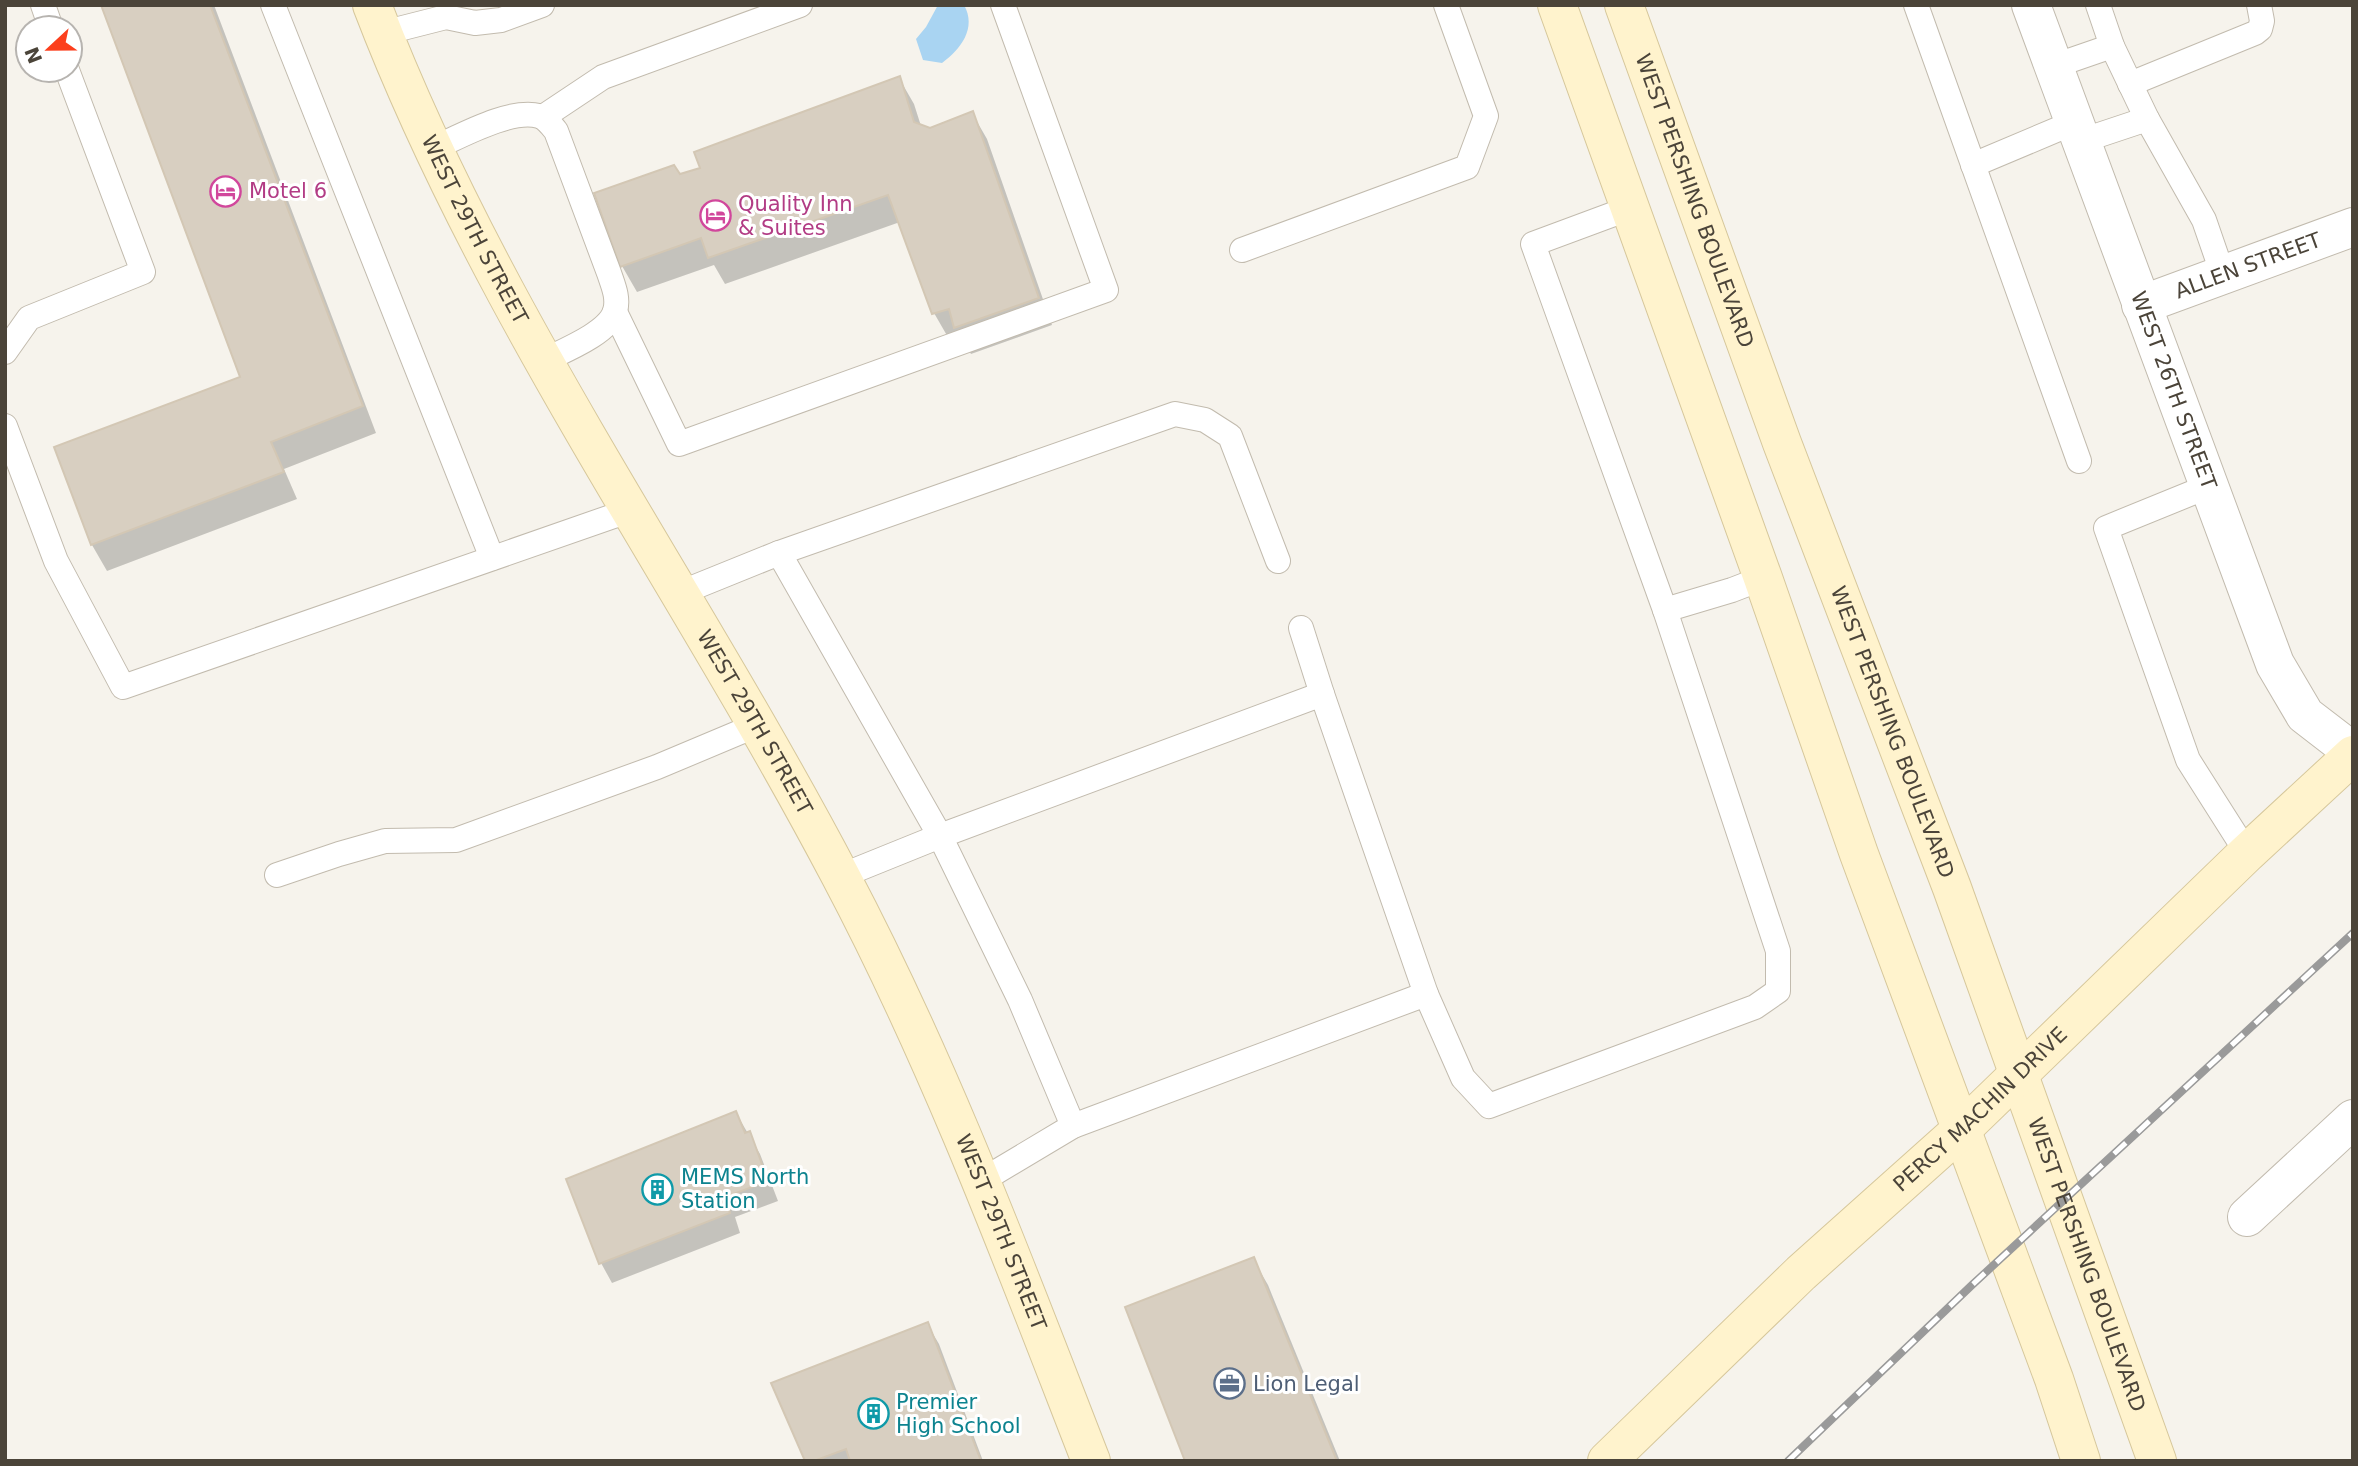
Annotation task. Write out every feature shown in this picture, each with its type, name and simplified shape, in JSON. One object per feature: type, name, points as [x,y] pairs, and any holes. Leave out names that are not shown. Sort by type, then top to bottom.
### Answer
[{"type":"main road","points":[[1558,5],[1859,854],[2054,1379],[2081,1461]]},
{"type":"main road","name":"WEST PERSHING BOULEVARD","points":[[1624,5],[1782,443],[1952,888],[2157,1461]]},
{"type":"main road","name":"WEST 29TH STREET","points":[[377,19],[450,186],[515,312],[757,725],[841,876],[926,1050],[965,1138],[1091,1461]]},
{"type":"main road","name":"PERCY MACHIN DRIVE","points":[[1606,1461],[1801,1273],[1961,1130],[2353,753]]},
{"type":"street","name":"WEST 26TH STREET","points":[[2031,5],[2275,664],[2305,715],[2353,753]]},
{"type":"street","name":"ALLEN STREET","points":[[2141,305],[2353,227]]},
{"type":"street","points":[[2248,1217],[2353,1119]]},
{"type":"lane","points":[[273,5],[492,558]]},
{"type":"lane","points":[[377,19],[446,17],[475,23],[501,20],[542,5]]},
{"type":"lane","points":[[543,117],[603,77],[800,5]]},
{"type":"lane","points":[[434,148],[503,119],[525,114],[543,117],[556,131],[609,272],[616,294],[615,312],[679,444],[1106,290],[1003,5]]},
{"type":"lane","points":[[1242,250],[1467,167],[1486,116],[1446,5]]},
{"type":"lane","points":[[1916,5],[2079,461]]},
{"type":"lane","points":[[2098,5],[2112,46],[2147,120],[2204,220],[2223,275]]},
{"type":"lane","points":[[2130,84],[2255,33],[2260,29],[2262,21],[2259,5]]},
{"type":"lane","points":[[2054,66],[2112,46]]},
{"type":"lane","points":[[5,352],[29,318],[142,272],[72,84]]},
{"type":"lane","points":[[1973,165],[2078,132],[2147,120]]},
{"type":"lane","points":[[1301,628],[1426,994],[1463,1078],[1489,1106],[1755,1007],[1778,991],[1778,951],[1665,610],[1533,244],[1630,208]]},
{"type":"lane","points":[[543,361],[606,326],[615,312]]},
{"type":"lane","points":[[680,593],[779,553],[1175,414],[1205,420],[1230,436],[1278,561]]},
{"type":"lane","points":[[5,426],[56,561],[123,687],[631,510]]},
{"type":"lane","points":[[2208,486],[2106,528],[2188,760],[2247,853]]},
{"type":"lane","points":[[779,553],[940,836],[1020,1000],[1073,1126]]},
{"type":"lane","points":[[1665,610],[1763,578]]},
{"type":"lane","points":[[841,876],[940,836],[1322,694]]},
{"type":"lane","points":[[278,876],[385,841],[456,840],[657,767],[757,725]]},
{"type":"lane","points":[[981,1181],[1073,1126],[1426,994]]},
{"type":"water","points":[[938,5],[964,5],[969,22],[961,45],[942,63],[923,60],[916,39]]},
{"type":"building","name":"Motel 6","points":[[101,5],[210,5],[363,406],[271,442],[284,472],[91,545],[54,447],[240,377]]},
{"type":"building","name":"Quality Inn & Suites","points":[[900,76],[914,122],[930,128],[973,111],[1039,298],[954,328],[949,309],[932,314],[888,195],[708,258],[701,238],[620,267],[594,193],[674,165],[680,174],[700,168],[694,152]]},
{"type":"building","name":"MEMS North Station","points":[[736,1111],[745,1133],[750,1131],[768,1181],[725,1197],[730,1213],[599,1264],[566,1179]]},
{"type":"building","name":"Lion Legal","points":[[1254,1257],[1337,1461],[1185,1461],[1125,1307]]},
{"type":"building","name":"Premier High School","points":[[928,1322],[981,1461],[850,1461],[846,1449],[814,1461],[805,1461],[771,1383]]},
{"type":"railway","points":[[1788,1461],[1972,1285],[2353,933]]},
{"type":"place","name":"Motel 6","points":[[226,191]]},
{"type":"place","name":"Quality Inn & Suites","points":[[715,216]]},
{"type":"place","name":"MEMS North Station","points":[[658,1189]]},
{"type":"place","name":"Lion Legal","points":[[1230,1384]]},
{"type":"place","name":"Premier High School","points":[[873,1414]]}]
